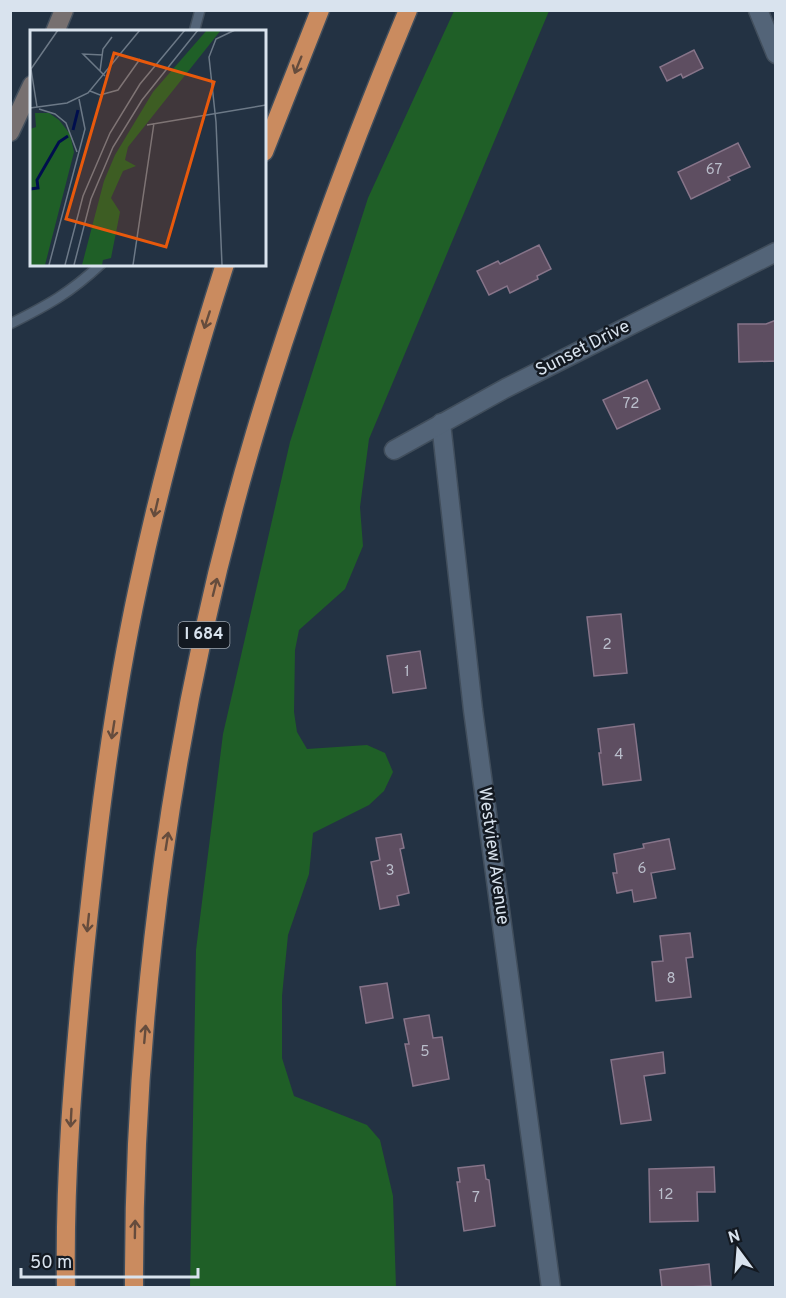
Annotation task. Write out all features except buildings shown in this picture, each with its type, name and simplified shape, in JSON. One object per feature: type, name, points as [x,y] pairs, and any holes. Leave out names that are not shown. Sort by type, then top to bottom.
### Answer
[{"type":"highway","points":[[266,147],[320,10]]},
{"type":"highway","name":"I 684","points":[[134,1287],[139,1105],[147,1003],[165,850],[193,683],[233,515],[278,357],[303,281],[361,125],[408,10]]},
{"type":"highway","points":[[66,1287],[71,1123],[78,1026],[87,928],[108,756],[138,588],[158,502],[178,419],[224,266]]},
{"type":"main road","points":[[56,30],[64,10]]},
{"type":"main road","points":[[10,132],[30,89]]},
{"type":"street","points":[[758,10],[776,54]]},
{"type":"street","name":"Sunset Drive","points":[[394,450],[565,358],[776,252]]},
{"type":"street","name":"Westview Avenue","points":[[441,423],[473,710],[551,1287]]},
{"type":"lane","points":[[195,30],[200,10]]},
{"type":"lane","points":[[10,324],[55,302],[81,284],[99,266]]},
{"type":"green space","points":[[454,11],[549,11],[369,439],[360,507],[363,546],[345,589],[299,630],[295,650],[294,712],[297,732],[307,749],[367,745],[385,753],[393,772],[384,791],[369,805],[313,833],[309,874],[288,935],[282,996],[282,1058],[294,1096],[367,1125],[380,1140],[393,1196],[396,1287],[190,1287],[196,950],[223,734],[290,442],[368,198]]}]
